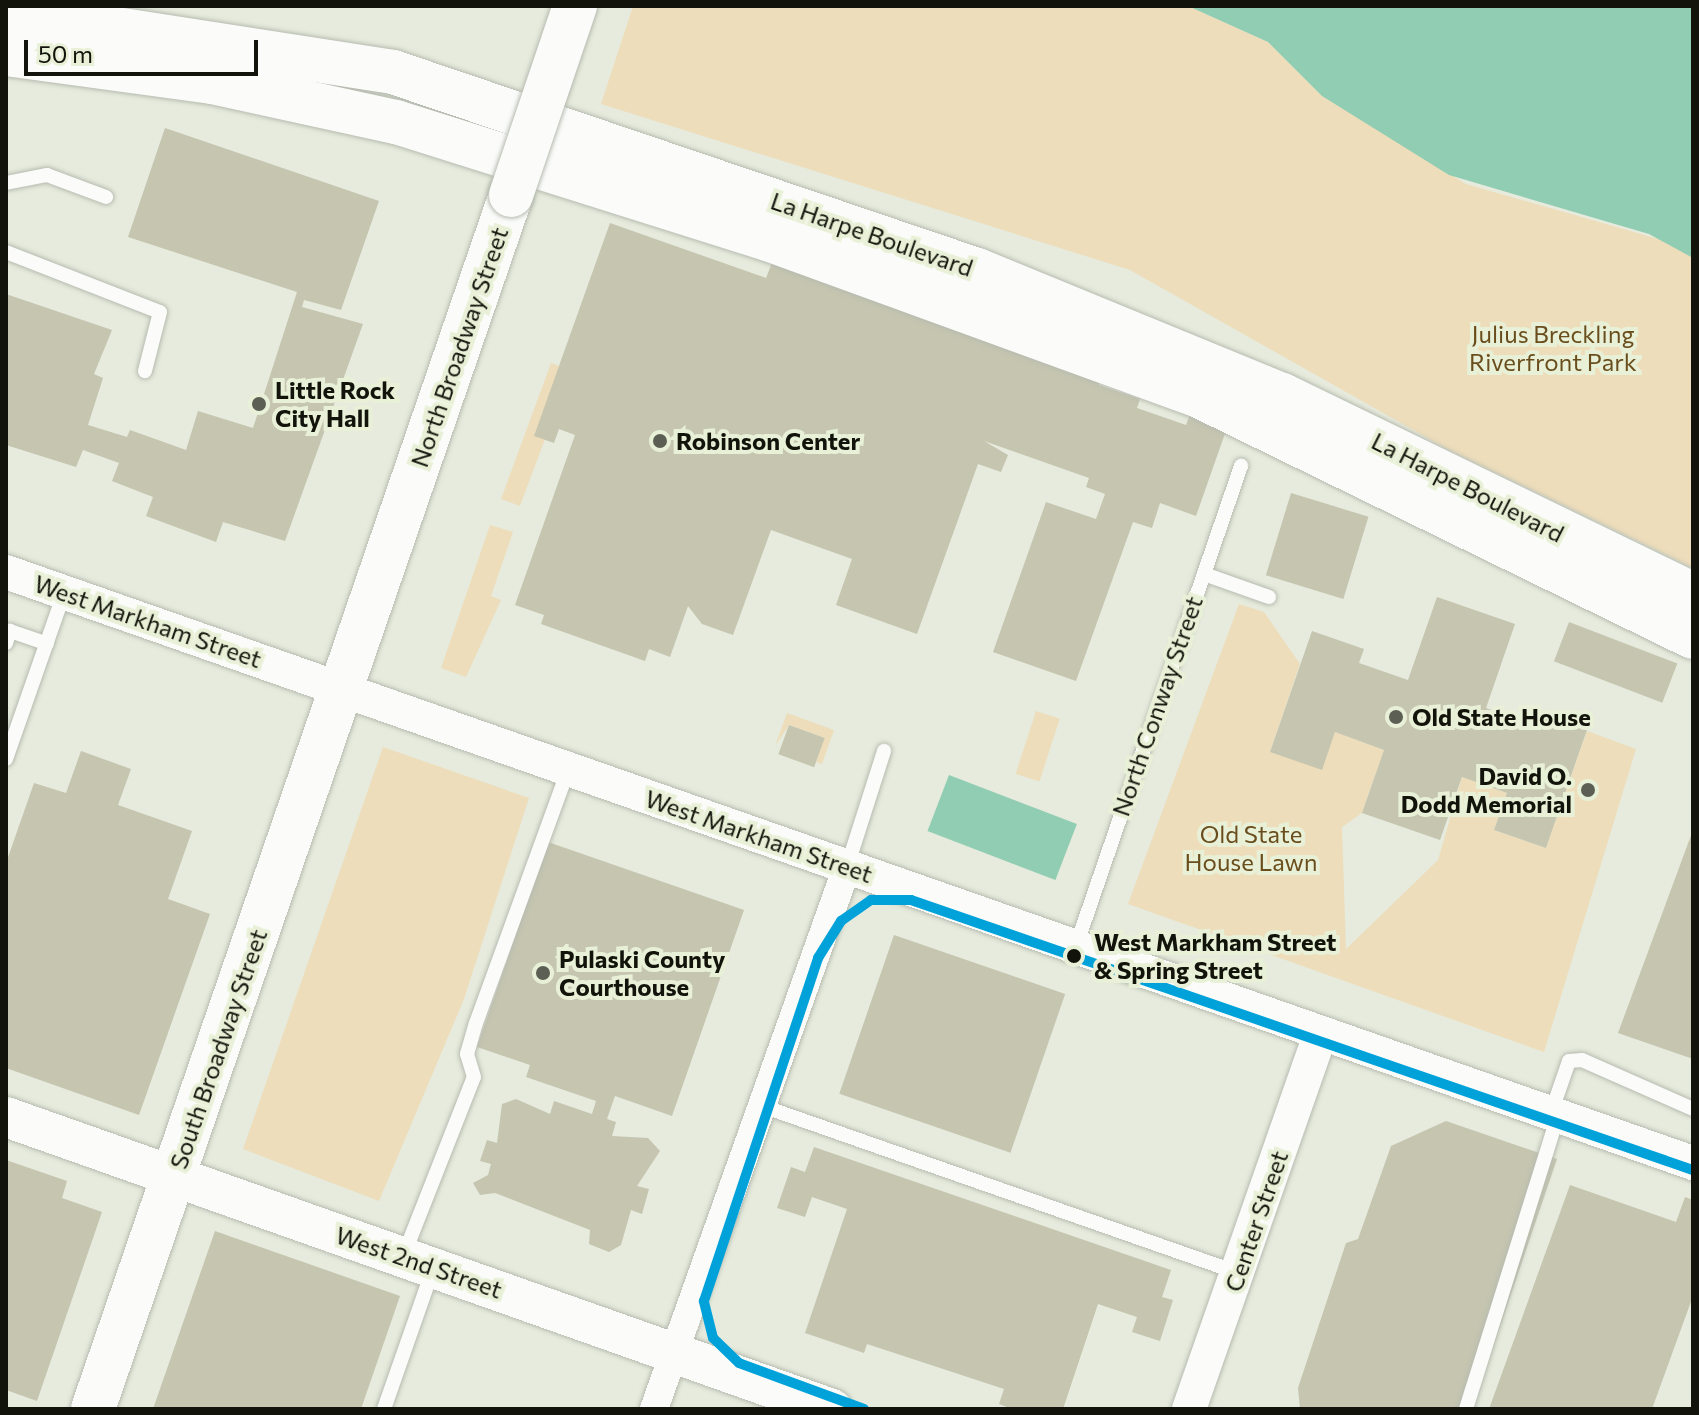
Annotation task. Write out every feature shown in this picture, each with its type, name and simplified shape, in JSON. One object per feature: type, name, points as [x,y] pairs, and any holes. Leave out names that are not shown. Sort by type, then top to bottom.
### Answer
[{"type":"main road","name":"North Broadway Street","points":[[342,688],[575,6]]},
{"type":"main road","name":"La Harpe Boulevard","points":[[6,12],[393,72],[932,254],[1282,395],[1693,595]]},
{"type":"main road","name":"La Harpe Boulevard","points":[[6,54],[212,82],[382,118],[768,239],[1195,394],[1693,637]]},
{"type":"main road","name":"South Broadway Street","points":[[93,1409],[342,688]]},
{"type":"main road","name":"West 2nd Street","points":[[6,1117],[832,1409]]},
{"type":"street","name":"West Markham Street","points":[[6,572],[1693,1163]]},
{"type":"street","points":[[654,1409],[847,867]]},
{"type":"street","name":"Center Street","points":[[1189,1409],[1240,1274],[1321,1033]]},
{"type":"lane","points":[[6,183],[47,175],[106,197]]},
{"type":"lane","points":[[6,252],[160,312],[145,371]]},
{"type":"lane","name":"North Conway Street","points":[[1076,947],[1241,466]]},
{"type":"lane","points":[[1204,574],[1269,597]]},
{"type":"lane","points":[[6,759],[65,593]]},
{"type":"lane","points":[[6,643],[10,631],[47,644]]},
{"type":"lane","points":[[847,867],[884,751]]},
{"type":"lane","points":[[384,1409],[418,1262],[474,1077],[467,1054],[568,769]]},
{"type":"lane","points":[[1466,1409],[1569,1061],[1582,1060],[1693,1109]]},
{"type":"lane","points":[[762,1106],[1240,1274]]},
{"type":"green space","name":"Julius Breckling Riverfront Park","points":[[633,6],[1188,6],[1268,42],[1322,96],[1466,184],[1672,243],[1693,258],[1693,568],[1445,448],[1130,270],[601,104]]},
{"type":"green space","points":[[551,363],[559,366],[545,439],[520,506],[501,499]]},
{"type":"green space","points":[[490,525],[513,532],[491,596],[501,600],[466,677],[441,668]]},
{"type":"green space","name":"Old State House Lawn","points":[[1239,604],[1264,612],[1300,664],[1270,752],[1321,769],[1335,732],[1384,750],[1362,813],[1342,827],[1346,949],[1438,860],[1462,777],[1507,793],[1494,830],[1546,848],[1587,731],[1636,749],[1544,1052],[1128,904]]},
{"type":"green space","points":[[1036,711],[1060,719],[1039,781],[1016,774]]},
{"type":"green space","points":[[787,713],[834,730],[822,764],[816,762],[824,738],[789,725],[775,746]]},
{"type":"green space","points":[[383,747],[529,798],[464,999],[379,1201],[243,1149]]},
{"type":"shaded area","points":[[1188,6],[1693,6],[1693,258],[1649,234],[1449,175],[1322,96],[1268,42]]},
{"type":"shaded area","points":[[949,775],[1077,824],[1055,880],[927,831]]},
{"type":"building","points":[[165,128],[379,201],[341,310],[304,300],[302,307],[363,324],[285,541],[223,522],[216,542],[146,516],[153,497],[112,481],[119,463],[83,450],[76,467],[6,445],[6,294],[112,330],[94,374],[103,378],[88,425],[127,437],[130,430],[186,450],[198,411],[253,428],[297,292],[128,237]]},
{"type":"building","points":[[610,223],[766,278],[773,260],[1103,372],[1099,385],[1140,399],[1137,408],[1186,425],[1191,412],[1228,425],[1196,516],[1160,503],[1152,528],[1133,522],[1076,681],[993,652],[1046,502],[1096,519],[1105,494],[1086,487],[1089,478],[984,441],[1008,455],[1001,472],[978,464],[917,634],[836,605],[852,559],[771,530],[733,635],[702,624],[688,606],[670,657],[649,649],[645,661],[541,624],[544,615],[515,605],[575,435],[559,429],[554,443],[534,436]]},
{"type":"building","points":[[1291,493],[1368,517],[1343,599],[1266,575]]},
{"type":"building","name":"Old State House","points":[[1437,597],[1515,624],[1486,708],[1531,724],[1536,709],[1588,727],[1546,848],[1494,830],[1507,793],[1462,777],[1440,840],[1362,813],[1384,750],[1335,732],[1322,770],[1270,752],[1312,631],[1364,649],[1359,663],[1408,680]]},
{"type":"building","points":[[1569,622],[1677,664],[1662,703],[1554,661]]},
{"type":"building","points":[[789,725],[825,738],[814,767],[778,754]]},
{"type":"building","points":[[81,751],[131,769],[118,805],[192,831],[168,899],[210,914],[139,1115],[6,1068],[6,863],[34,783],[66,793]]},
{"type":"building","points":[[1693,830],[1693,1059],[1618,1033]]},
{"type":"building","name":"Pulaski County Courthouse","points":[[548,842],[744,910],[672,1116],[615,1096],[607,1119],[616,1122],[612,1136],[648,1138],[660,1151],[637,1186],[649,1189],[642,1214],[631,1210],[621,1245],[609,1252],[589,1244],[590,1230],[495,1193],[480,1195],[473,1183],[488,1175],[491,1164],[480,1161],[487,1140],[497,1143],[502,1104],[516,1099],[550,1114],[554,1101],[592,1114],[596,1101],[526,1077],[530,1065],[477,1047]]},
{"type":"building","points":[[894,935],[1065,994],[1010,1153],[839,1094]]},
{"type":"building","points":[[1446,1121],[1557,1159],[1472,1409],[1300,1409],[1298,1388],[1346,1243],[1358,1239],[1391,1146]]},
{"type":"building","points":[[814,1147],[1171,1270],[1162,1297],[1173,1300],[1160,1341],[1132,1332],[1137,1317],[1098,1304],[1063,1409],[1012,1409],[999,1404],[1004,1389],[867,1344],[864,1353],[805,1333],[847,1209],[812,1197],[805,1217],[777,1208],[791,1167],[805,1172]]},
{"type":"building","points":[[6,1160],[67,1181],[62,1198],[102,1212],[37,1401],[6,1390]]},
{"type":"building","points":[[1570,1185],[1676,1222],[1685,1197],[1693,1200],[1693,1296],[1652,1409],[1489,1409]]},
{"type":"building","points":[[215,1231],[400,1296],[361,1409],[153,1409]]},
{"type":"transit line","points":[[864,1409],[739,1363],[713,1338],[704,1301],[818,958],[841,921],[871,900],[911,900],[1693,1170]]},
{"type":"place","name":"Little Rock City Hall","points":[[259,404]]},
{"type":"place","name":"Robinson Center","points":[[660,441]]},
{"type":"place","name":"Old State House","points":[[1396,717]]},
{"type":"place","name":"David O. Dodd Memorial","points":[[1588,790]]},
{"type":"place","name":"West Markham Street & Spring Street","points":[[1074,956]]},
{"type":"place","name":"Pulaski County Courthouse","points":[[543,973]]}]
